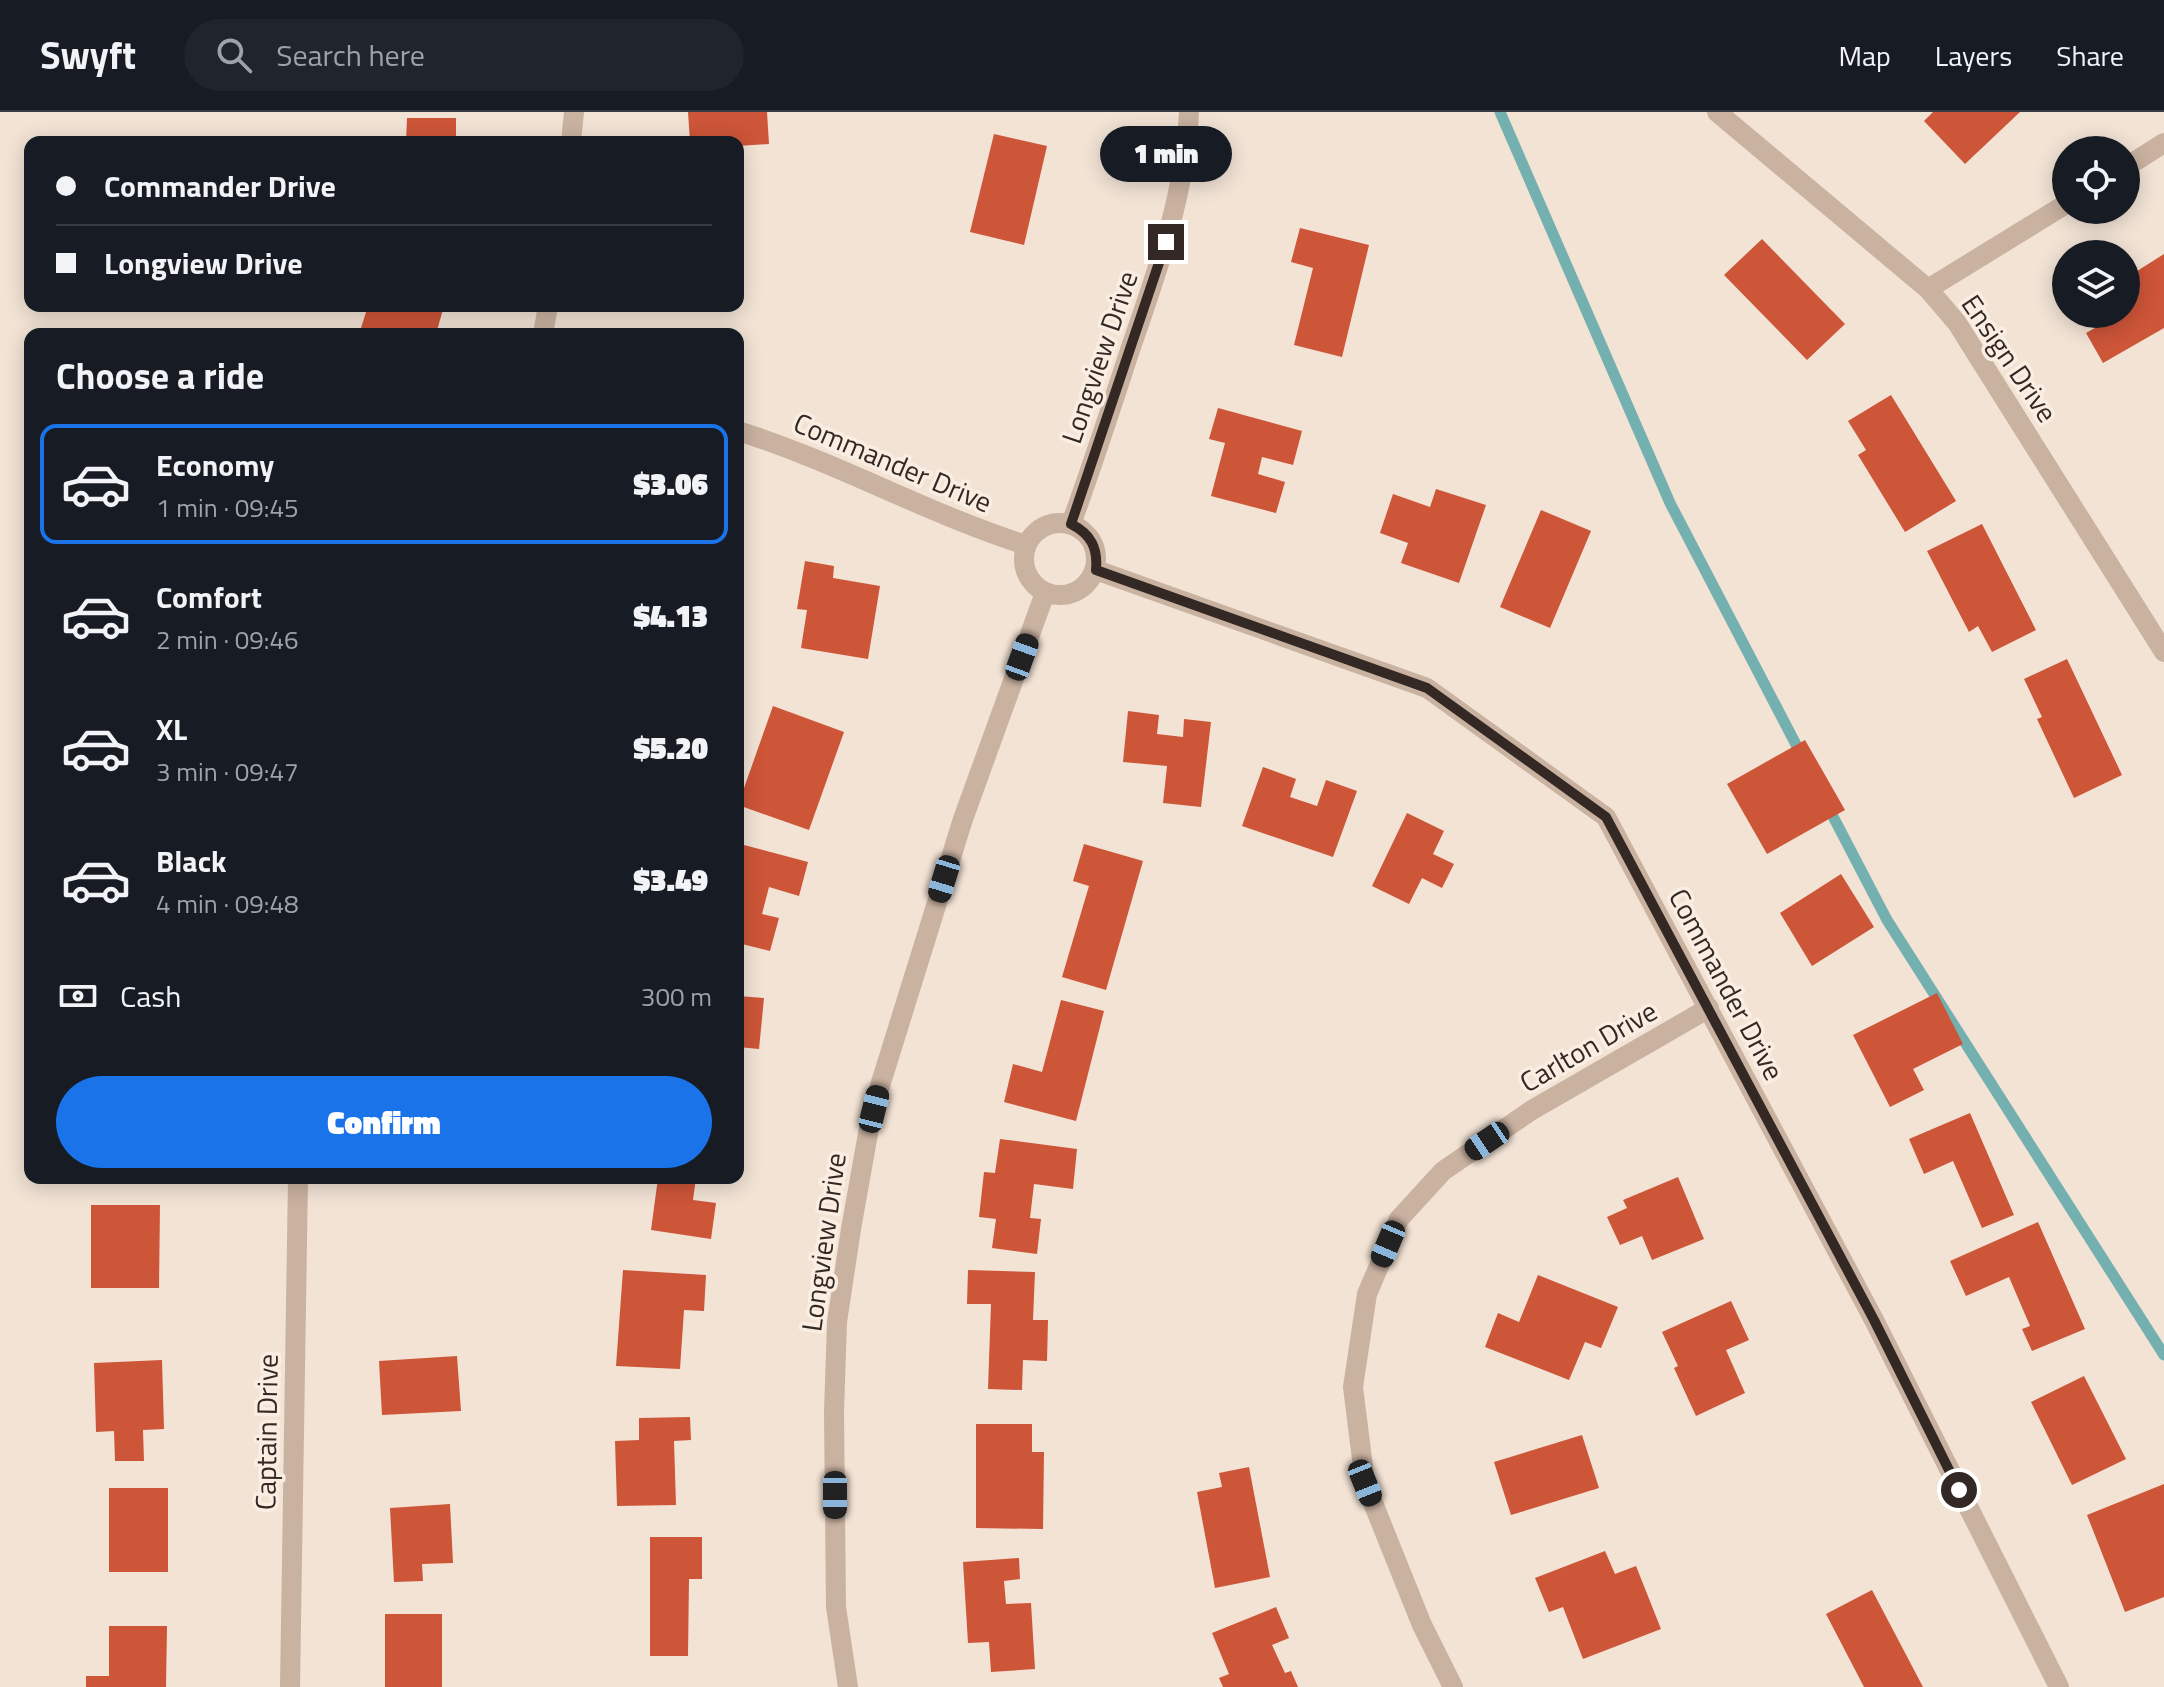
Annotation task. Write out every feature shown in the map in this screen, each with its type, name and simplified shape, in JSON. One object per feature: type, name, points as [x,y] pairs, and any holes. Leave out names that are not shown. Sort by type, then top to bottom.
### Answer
[{"type":"street","points":[[572,136],[574,112]]},
{"type":"street","name":"Longview Drive","points":[[1071,524],[1175,214],[1189,112]]},
{"type":"street","name":"Ensign Drive","points":[[1717,112],[1928,289],[1957,323],[2164,652]]},
{"type":"street","points":[[2140,158],[2164,143]]},
{"type":"street","points":[[1928,289],[2052,213]]},
{"type":"street","name":"Commander Drive","points":[[744,433],[788,447],[978,529],[1026,545]]},
{"type":"street","points":[[1049,524],[1071,524],[1090,537],[1097,559],[1096,570],[1090,581],[1070,595],[1045,593],[1036,587],[1025,568],[1023,557],[1026,545],[1049,524]]},
{"type":"street","name":"Commander Drive","points":[[1096,570],[1427,688],[1606,817],[1874,1320],[2059,1687]]},
{"type":"street","name":"Longview Drive","points":[[848,1687],[836,1607],[834,1412],[837,1322],[853,1214],[879,1089],[963,819],[1045,593]]},
{"type":"street","name":"Carlton Drive","points":[[1453,1687],[1422,1625],[1365,1483],[1353,1387],[1367,1294],[1399,1219],[1443,1171],[1532,1110],[1709,1008]]},
{"type":"street","name":"Captain Drive","points":[[290,1687],[298,1184]]},
{"type":"building","points":[[688,112],[767,112],[769,144],[744,146],[744,136],[690,136]]},
{"type":"building","points":[[1933,112],[2020,112],[1965,164],[1924,121]]},
{"type":"building","points":[[407,118],[456,118],[456,136],[406,136]]},
{"type":"building","points":[[994,134],[1047,146],[1024,245],[970,232]]},
{"type":"building","points":[[1300,228],[1369,245],[1342,357],[1294,345],[1313,268],[1291,262]]},
{"type":"building","points":[[1762,239],[1845,324],[1807,360],[1724,275]]},
{"type":"building","points":[[2164,254],[2164,328],[2103,363],[2086,333],[2095,328],[2140,328],[2140,269]]},
{"type":"building","points":[[366,312],[442,312],[438,328],[361,328]]},
{"type":"building","points":[[1891,395],[1956,501],[1905,532],[1858,455],[1866,450],[1848,421]]},
{"type":"building","points":[[1218,408],[1302,431],[1293,465],[1262,457],[1258,474],[1285,482],[1276,513],[1211,496],[1225,443],[1209,439]]},
{"type":"building","points":[[1436,489],[1486,505],[1459,583],[1401,563],[1408,543],[1380,533],[1393,494],[1430,507]]},
{"type":"building","points":[[1541,510],[1591,531],[1550,628],[1500,607]]},
{"type":"building","points":[[1982,524],[2036,630],[1992,652],[1978,626],[1969,632],[1927,551]]},
{"type":"building","points":[[805,561],[834,566],[833,578],[880,586],[868,659],[801,648],[807,610],[797,609]]},
{"type":"building","points":[[2067,659],[2122,775],[2074,798],[2037,719],[2042,717],[2024,679]]},
{"type":"building","points":[[773,706],[844,732],[809,830],[744,807],[744,788]]},
{"type":"building","points":[[1128,711],[1159,715],[1157,734],[1183,737],[1184,719],[1211,722],[1201,807],[1163,803],[1167,766],[1123,762]]},
{"type":"building","points":[[1805,740],[1845,810],[1767,854],[1727,784]]},
{"type":"building","points":[[1263,767],[1296,779],[1290,797],[1317,806],[1326,780],[1357,791],[1333,857],[1242,826]]},
{"type":"building","points":[[1407,813],[1444,831],[1433,854],[1454,864],[1442,888],[1422,878],[1409,904],[1372,886]]},
{"type":"building","points":[[1084,844],[1143,861],[1106,990],[1062,977],[1089,886],[1073,881]]},
{"type":"building","points":[[744,845],[808,862],[799,896],[769,887],[762,914],[779,918],[770,951],[744,944]]},
{"type":"building","points":[[1841,874],[1874,927],[1812,966],[1780,913]]},
{"type":"building","points":[[1937,993],[1963,1044],[1913,1069],[1924,1090],[1890,1107],[1853,1035]]},
{"type":"building","points":[[744,996],[764,998],[759,1049],[744,1048]]},
{"type":"building","points":[[1061,1000],[1104,1011],[1076,1121],[1004,1102],[1013,1064],[1042,1072]]},
{"type":"building","points":[[1970,1113],[2014,1215],[1982,1228],[1953,1161],[1924,1174],[1909,1139]]},
{"type":"building","points":[[1000,1139],[1077,1149],[1073,1189],[1034,1184],[1030,1218],[1041,1219],[1037,1254],[992,1248],[996,1219],[979,1217],[984,1172],[995,1173]]},
{"type":"building","points":[[1678,1177],[1704,1239],[1652,1260],[1642,1236],[1620,1245],[1607,1217],[1627,1208],[1623,1200]]},
{"type":"building","points":[[657,1184],[695,1184],[693,1200],[716,1203],[711,1239],[651,1230]]},
{"type":"building","points":[[91,1205],[160,1205],[159,1288],[91,1288]]},
{"type":"building","points":[[2038,1222],[2085,1329],[2032,1351],[2022,1329],[2030,1326],[2009,1277],[1966,1296],[1950,1261]]},
{"type":"building","points":[[623,1270],[706,1275],[704,1311],[684,1310],[680,1369],[616,1366]]},
{"type":"building","points":[[968,1270],[1035,1272],[1033,1320],[1048,1320],[1047,1361],[1023,1360],[1022,1390],[988,1389],[991,1304],[967,1304]]},
{"type":"building","points":[[1538,1275],[1618,1307],[1601,1348],[1585,1342],[1569,1380],[1485,1347],[1498,1313],[1519,1322]]},
{"type":"building","points":[[1731,1301],[1749,1340],[1726,1350],[1745,1393],[1696,1416],[1662,1332]]},
{"type":"building","points":[[457,1356],[461,1411],[382,1415],[379,1361]]},
{"type":"building","points":[[162,1360],[164,1429],[143,1430],[144,1461],[115,1461],[114,1431],[96,1432],[94,1363]]},
{"type":"building","points":[[2084,1376],[2126,1459],[2072,1485],[2031,1402]]},
{"type":"building","points":[[690,1417],[691,1440],[674,1441],[676,1505],[617,1506],[615,1441],[639,1440],[639,1418]]},
{"type":"building","points":[[976,1424],[1032,1424],[1032,1452],[1044,1452],[1043,1529],[976,1528]]},
{"type":"building","points":[[1582,1435],[1599,1488],[1511,1515],[1494,1462]]},
{"type":"building","points":[[1249,1467],[1270,1577],[1215,1588],[1197,1492],[1222,1487],[1219,1473]]},
{"type":"building","points":[[2164,1484],[2164,1597],[2125,1612],[2087,1515]]},
{"type":"building","points":[[109,1488],[168,1488],[168,1572],[109,1572]]},
{"type":"building","points":[[450,1504],[453,1563],[422,1564],[423,1581],[394,1582],[390,1508]]},
{"type":"building","points":[[650,1537],[702,1537],[702,1579],[689,1579],[688,1656],[650,1656]]},
{"type":"building","points":[[1605,1551],[1615,1574],[1636,1566],[1661,1629],[1583,1659],[1563,1607],[1549,1612],[1535,1578]]},
{"type":"building","points":[[1019,1558],[1020,1579],[1004,1581],[1006,1604],[1031,1603],[1035,1669],[991,1672],[989,1642],[968,1643],[963,1562]]},
{"type":"building","points":[[1872,1590],[1923,1687],[1864,1687],[1826,1614]]},
{"type":"building","points":[[1276,1607],[1289,1638],[1272,1645],[1285,1673],[1291,1671],[1298,1687],[1223,1687],[1219,1678],[1229,1674],[1212,1633]]},
{"type":"building","points":[[385,1614],[442,1614],[442,1687],[385,1687]]},
{"type":"building","points":[[109,1626],[167,1626],[166,1687],[86,1687],[86,1676],[109,1676]]},
{"type":"waterway","points":[[1500,112],[1670,503],[1802,756]]},
{"type":"waterway","points":[[1826,803],[1887,920],[2164,1355]]},
{"type":"route","points":[[1166,242],[1071,524],[1090,537],[1097,559],[1096,570],[1427,688],[1606,817],[1874,1320],[1959,1490]]}]
